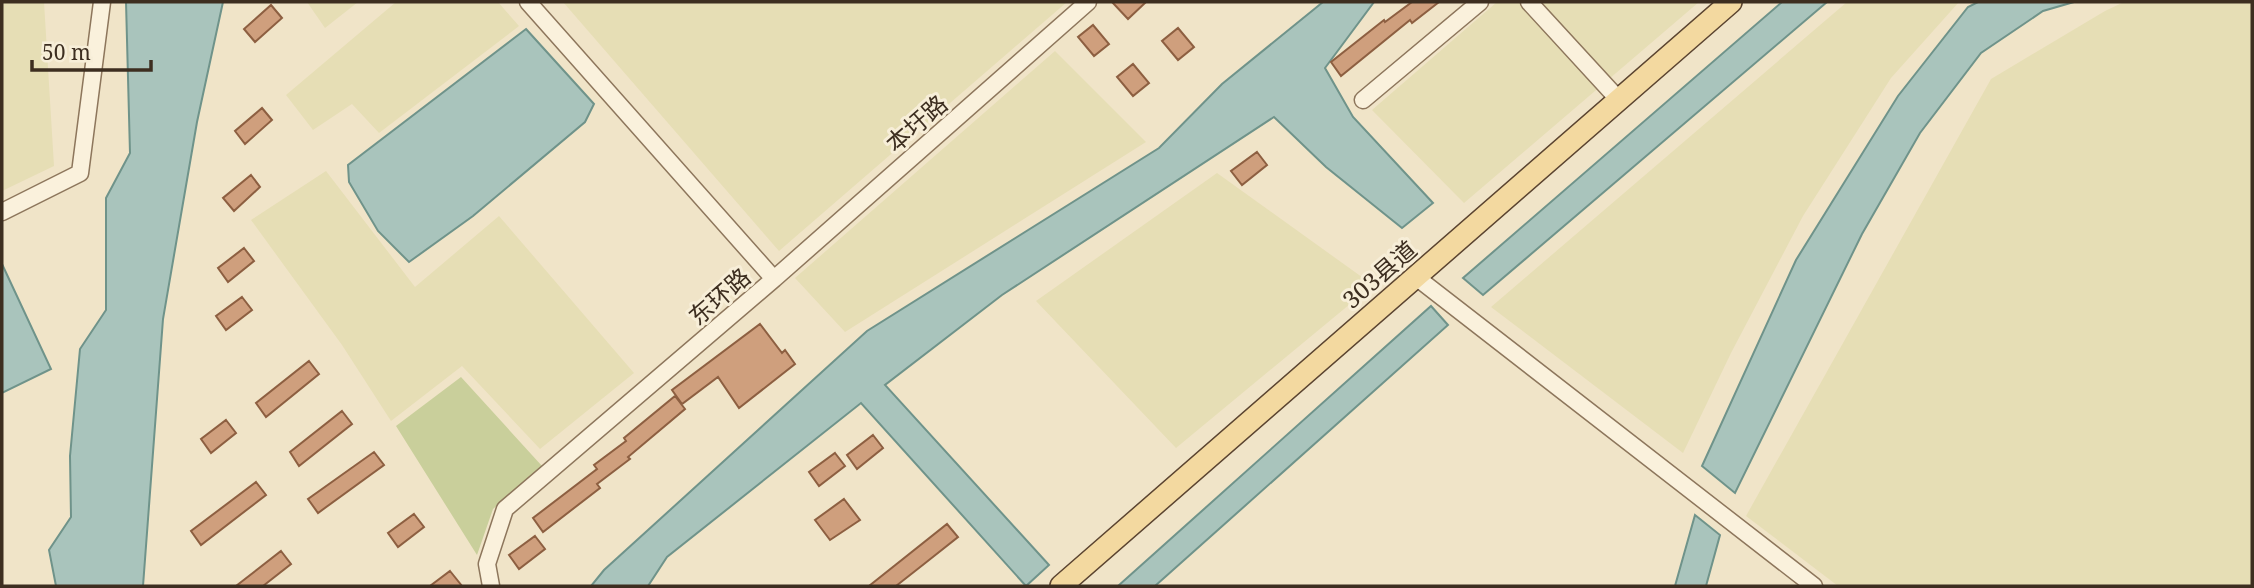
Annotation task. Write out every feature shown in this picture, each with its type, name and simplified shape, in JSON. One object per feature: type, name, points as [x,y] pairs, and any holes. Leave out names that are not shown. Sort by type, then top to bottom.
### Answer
[{"type":"main road","name":"303县道","points":[[1061,586],[1731,2]]},
{"type":"street","points":[[2,212],[80,173],[102,2]]},
{"type":"street","name":"东环路","points":[[491,586],[487,564],[505,509],[774,279],[528,2]]},
{"type":"street","name":"本圩路","points":[[774,279],[1088,2]]},
{"type":"street","points":[[1363,100],[1480,2]]},
{"type":"street","points":[[1529,2],[1619,100]]},
{"type":"street","points":[[1416,277],[1814,586]]},
{"type":"shaded area","points":[[2,2],[44,2],[54,166],[2,191]]},
{"type":"shaded area","points":[[307,2],[358,2],[325,28]]},
{"type":"shaded area","points":[[396,2],[498,2],[519,26],[379,133],[352,104],[313,130],[286,95]]},
{"type":"shaded area","points":[[563,2],[1067,2],[779,251]]},
{"type":"shaded area","points":[[1497,2],[1699,2],[1464,203],[1372,110]]},
{"type":"shaded area","points":[[1847,2],[1959,2],[1891,78],[1803,216],[1731,353],[1683,453],[1491,307]]},
{"type":"shaded area","points":[[2124,2],[2252,2],[2252,586],[1838,586],[1746,516],[1991,79]]},
{"type":"shaded area","points":[[1055,51],[1146,142],[845,332],[795,278]]},
{"type":"shaded area","points":[[326,171],[415,287],[499,216],[634,373],[540,449],[462,366],[391,421],[342,345],[251,220]]},
{"type":"shaded area","points":[[1217,173],[1373,285],[1176,448],[1036,301]]},
{"type":"green space","points":[[461,377],[542,466],[493,509],[477,555],[396,426]]},
{"type":"water","points":[[126,2],[223,2],[197,122],[163,319],[143,586],[56,586],[49,550],[71,517],[70,456],[80,349],[106,310],[106,198],[130,153]]},
{"type":"water","points":[[1323,2],[1374,2],[1325,68],[1353,117],[1433,203],[1402,228],[1326,167],[1274,117],[1002,295],[885,385],[1049,565],[1026,586],[861,403],[667,557],[648,586],[591,586],[604,570],[867,331],[1159,148],[1222,84]]},
{"type":"water","points":[[1782,2],[1827,2],[1483,295],[1463,278]]},
{"type":"water","points":[[1978,2],[2074,2],[2043,11],[1981,53],[1920,133],[1862,234],[1735,493],[1702,466],[1796,260],[1898,96],[1968,7]]},
{"type":"water","points":[[526,29],[594,104],[585,122],[473,216],[409,262],[378,231],[349,182],[348,165]]},
{"type":"water","points":[[2,264],[51,369],[2,393]]},
{"type":"water","points":[[1431,306],[1448,325],[1155,586],[1118,586]]},
{"type":"water","points":[[1695,515],[1720,535],[1706,586],[1675,586]]},
{"type":"building","points":[[1112,2],[1146,2],[1128,19]]},
{"type":"building","points":[[1412,2],[1439,2],[1412,23],[1410,20],[1341,76],[1331,62],[1384,20],[1385,22]]},
{"type":"building","points":[[271,5],[282,18],[255,42],[244,29]]},
{"type":"building","points":[[1093,25],[1109,44],[1094,56],[1078,37]]},
{"type":"building","points":[[1178,28],[1194,47],[1178,60],[1162,41]]},
{"type":"building","points":[[1133,64],[1149,83],[1133,96],[1117,77]]},
{"type":"building","points":[[262,108],[272,120],[245,144],[235,131]]},
{"type":"building","points":[[1257,152],[1267,165],[1242,185],[1231,171]]},
{"type":"building","points":[[251,175],[260,187],[234,211],[223,198]]},
{"type":"building","points":[[244,248],[254,261],[228,282],[218,268]]},
{"type":"building","points":[[242,297],[252,310],[226,330],[216,316]]},
{"type":"building","points":[[760,324],[782,353],[785,350],[795,364],[739,408],[718,377],[682,404],[672,390]]},
{"type":"building","points":[[309,361],[319,374],[266,417],[256,403]]},
{"type":"building","points":[[675,396],[685,409],[628,457],[630,459],[597,484],[600,488],[543,532],[533,518],[597,469],[594,465],[626,441],[624,438]]},
{"type":"building","points":[[342,411],[352,424],[299,466],[290,452]]},
{"type":"building","points":[[226,420],[236,433],[211,453],[201,439]]},
{"type":"building","points":[[873,435],[883,448],[857,469],[847,455]]},
{"type":"building","points":[[374,452],[384,465],[318,513],[308,499]]},
{"type":"building","points":[[835,453],[845,466],[819,486],[809,472]]},
{"type":"building","points":[[256,482],[266,495],[201,545],[191,531]]},
{"type":"building","points":[[844,499],[860,520],[830,540],[815,520]]},
{"type":"building","points":[[414,514],[424,527],[398,547],[388,533]]},
{"type":"building","points":[[947,524],[958,537],[896,586],[869,586]]},
{"type":"building","points":[[535,536],[545,549],[519,569],[509,555]]},
{"type":"building","points":[[281,551],[291,564],[263,586],[236,586]]},
{"type":"building","points":[[450,571],[462,586],[430,586]]}]
